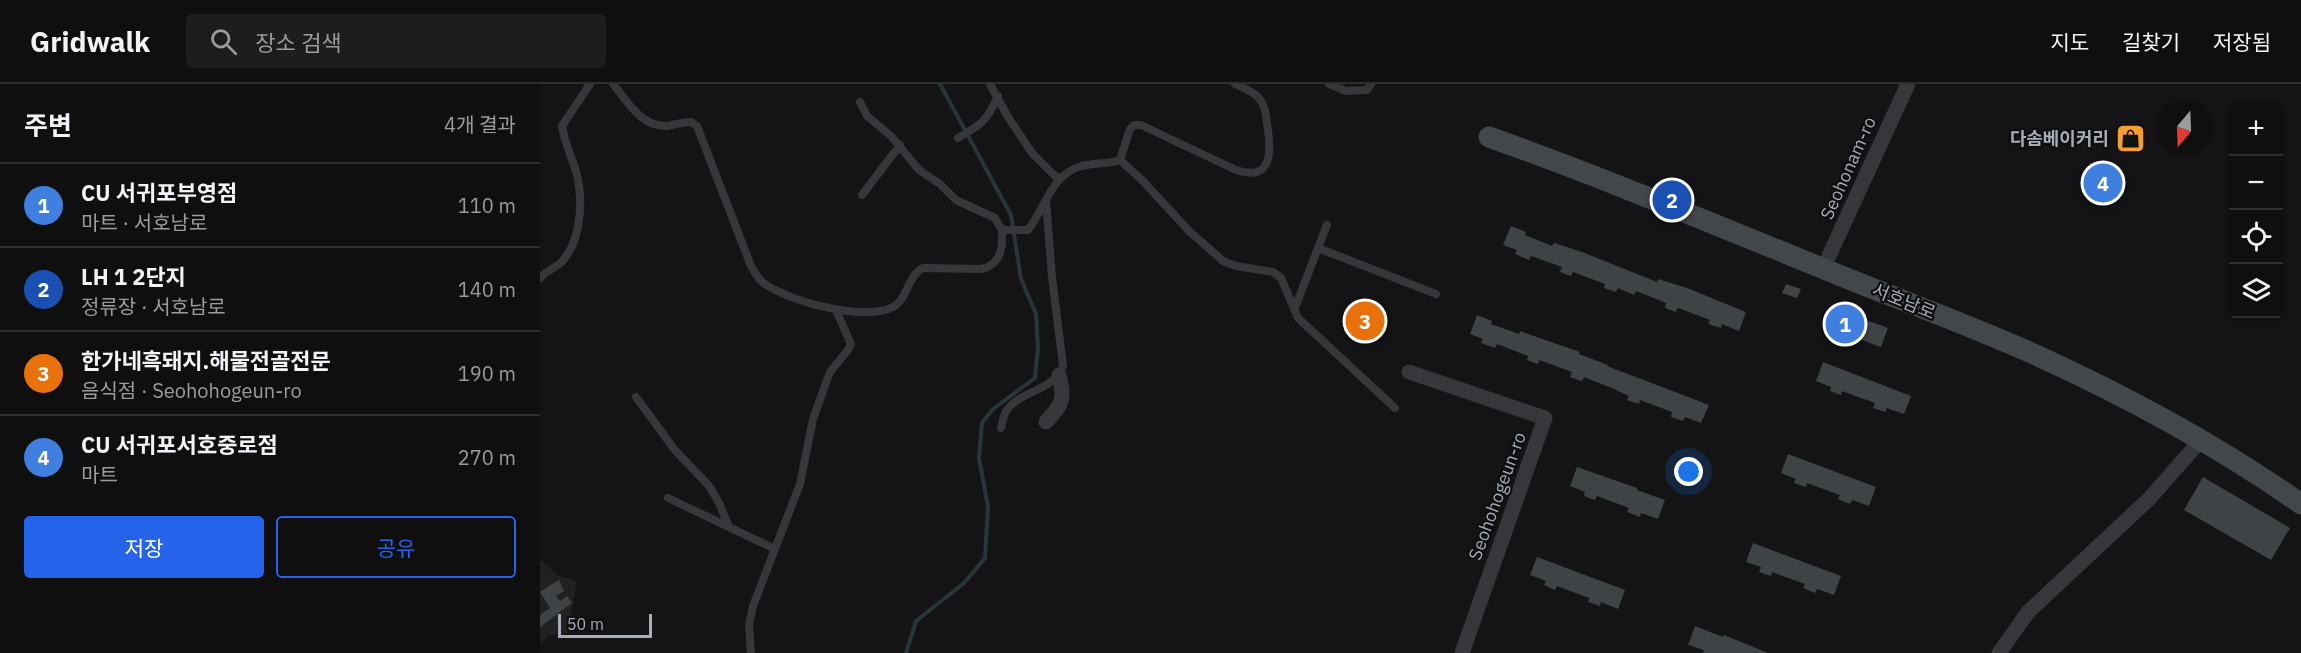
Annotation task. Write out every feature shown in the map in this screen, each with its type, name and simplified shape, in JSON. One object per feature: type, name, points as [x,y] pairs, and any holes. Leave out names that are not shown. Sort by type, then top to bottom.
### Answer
[{"type":"main road","name":"서호남로","points":[[1489,137],[1672,206],[2034,354],[2140,406],[2201,440],[2272,483],[2301,504]]},
{"type":"street","name":"Seohonam-ro","points":[[1823,269],[1908,84]]},
{"type":"street","name":"Seohohogeun-ro","points":[[1409,372],[1545,418],[1462,653]]},
{"type":"street","points":[[1046,422],[1058,409],[1064,395],[1059,375]]},
{"type":"street","points":[[1999,653],[2028,612],[2149,499],[2201,440]]},
{"type":"lane","points":[[540,278],[564,261],[574,240],[578,218],[577,174],[562,126],[590,84]]},
{"type":"lane","points":[[613,84],[644,121],[666,126],[690,122],[697,126],[751,266],[759,279],[771,288],[793,298],[836,310],[882,311],[894,307],[900,301],[916,272],[923,268],[981,269],[990,267],[1000,254],[1004,230],[995,218],[956,200],[940,184],[919,170],[900,145],[867,116],[860,102]]},
{"type":"lane","points":[[990,84],[1032,153],[1058,179]]},
{"type":"lane","points":[[1120,160],[1130,129],[1134,125],[1141,125],[1236,170],[1244,173],[1259,170],[1269,160],[1271,151],[1265,109],[1256,95],[1235,84]]},
{"type":"lane","points":[[1329,84],[1346,91],[1367,90],[1371,84]]},
{"type":"lane","points":[[962,136],[975,129],[989,116],[998,96]]},
{"type":"lane","points":[[862,195],[900,145]]},
{"type":"lane","points":[[1004,230],[1028,230],[1058,179],[1068,171],[1080,166],[1120,160]]},
{"type":"lane","points":[[1120,160],[1142,180],[1189,231],[1223,261],[1236,266],[1273,272],[1281,278],[1298,318],[1395,408]]},
{"type":"lane","points":[[1001,428],[1005,413],[1010,406],[1053,382],[1064,366],[1052,277],[1046,199]]},
{"type":"lane","points":[[1295,308],[1328,225]]},
{"type":"lane","points":[[1318,248],[1436,294]]},
{"type":"lane","points":[[751,653],[749,624],[753,606],[800,484],[813,419],[830,372],[851,344],[836,310]]},
{"type":"lane","points":[[636,397],[674,449],[710,487],[729,527]]},
{"type":"lane","points":[[668,498],[775,549]]},
{"type":"shaded area","points":[[540,559],[557,575],[577,581],[568,633],[548,636],[540,644]]},
{"type":"building","points":[[1511,226],[1526,232],[1525,235],[1552,246],[1554,243],[1582,252],[1657,282],[1658,279],[1687,288],[1746,312],[1739,331],[1722,324],[1721,328],[1708,324],[1710,320],[1678,308],[1676,312],[1665,308],[1666,303],[1636,291],[1634,295],[1618,288],[1616,292],[1604,288],[1605,284],[1573,272],[1571,276],[1560,272],[1562,267],[1531,256],[1529,260],[1515,254],[1517,250],[1503,245]]},
{"type":"building","points":[[1786,284],[1801,289],[1797,298],[1782,293]]},
{"type":"building","points":[[1830,307],[1888,328],[1881,347],[1823,326]]},
{"type":"building","points":[[1477,315],[1492,321],[1491,324],[1519,334],[1520,331],[1580,352],[1579,354],[1607,366],[1709,405],[1701,423],[1685,417],[1683,421],[1671,417],[1672,412],[1640,400],[1639,404],[1627,400],[1629,396],[1614,389],[1584,377],[1582,381],[1570,377],[1572,372],[1539,360],[1538,364],[1527,360],[1528,356],[1497,344],[1495,348],[1481,343],[1483,339],[1470,334]]},
{"type":"building","points":[[1823,362],[1911,396],[1904,414],[1887,408],[1885,412],[1873,408],[1875,403],[1842,391],[1841,395],[1830,391],[1831,387],[1816,381]]},
{"type":"building","points":[[1788,454],[1876,487],[1869,506],[1852,500],[1850,504],[1838,499],[1840,495],[1807,483],[1806,487],[1794,483],[1796,479],[1781,473]]},
{"type":"building","points":[[1577,467],[1665,500],[1658,519],[1641,513],[1640,517],[1627,512],[1629,508],[1597,496],[1595,500],[1584,496],[1585,492],[1570,486]]},
{"type":"building","points":[[2203,477],[2290,528],[2271,560],[2184,510]]},
{"type":"building","points":[[1753,543],[1841,576],[1834,595],[1817,589],[1815,593],[1803,588],[1805,584],[1772,572],[1771,576],[1759,572],[1761,567],[1746,562]]},
{"type":"building","points":[[1537,557],[1625,590],[1618,609],[1601,602],[1600,606],[1588,602],[1589,598],[1557,586],[1555,590],[1544,585],[1546,581],[1530,575]]},
{"type":"building","points":[[559,580],[564,591],[556,596],[560,601],[567,596],[572,603],[540,627],[540,615],[550,608],[540,592]]},
{"type":"building","points":[[1695,626],[1768,653],[1703,653],[1704,650],[1688,645]]},
{"type":"waterway","points":[[906,653],[916,621],[964,583],[985,558],[988,507],[979,458],[982,423],[993,409],[1035,378],[1038,347],[1036,314],[1021,279],[1011,215],[940,84]]},
{"type":"place","name":"다솜베이커리","points":[[2130,138]]},
{"type":"place","name":"CU 서귀포서호중로점","points":[[2103,183]]},
{"type":"place","name":"LH 1 2단지","points":[[1672,200]]},
{"type":"place","name":"한가네흑돼지.해물전골전문","points":[[1365,321]]},
{"type":"place","name":"CU 서귀포부영점","points":[[1845,324]]}]
